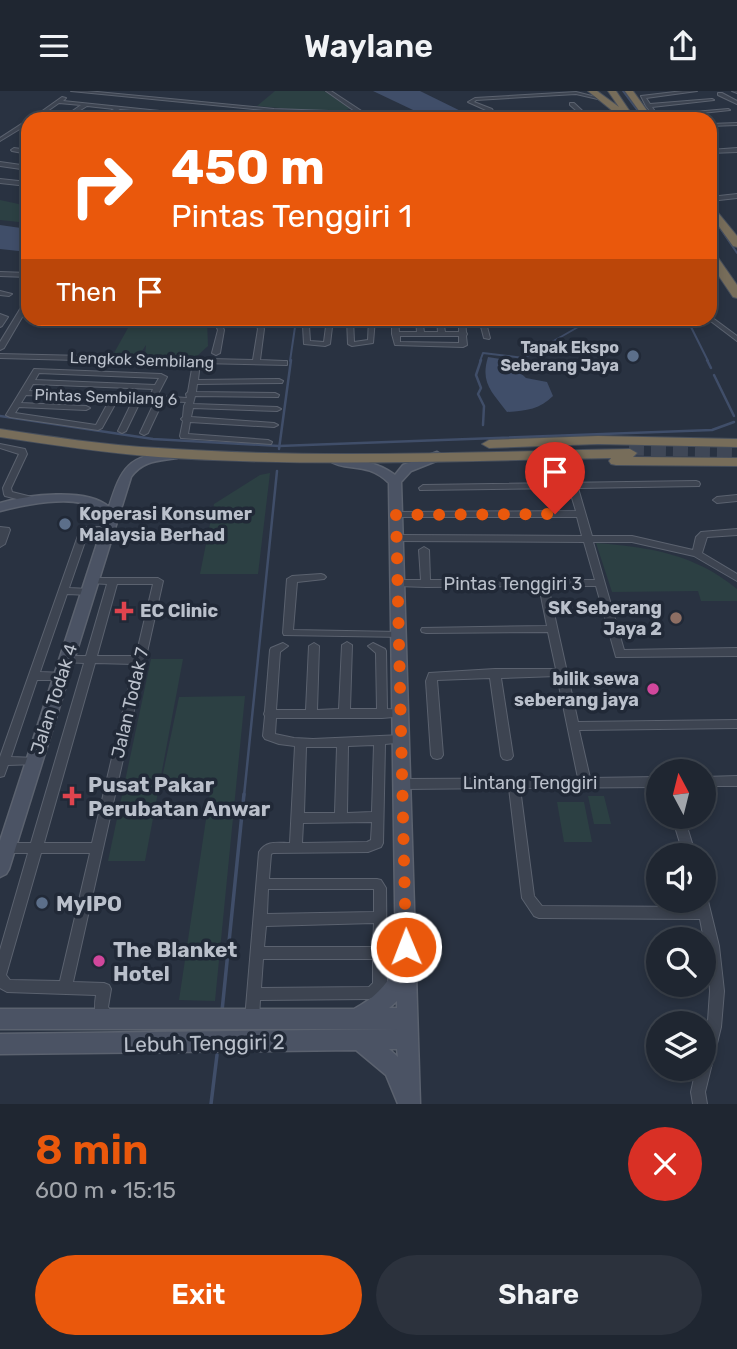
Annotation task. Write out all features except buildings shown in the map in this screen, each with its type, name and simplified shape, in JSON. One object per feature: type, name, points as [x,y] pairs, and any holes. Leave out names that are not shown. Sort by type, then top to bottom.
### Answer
[{"type":"highway","points":[[592,91],[604,95],[618,112]]},
{"type":"highway","points":[[612,91],[626,112]]},
{"type":"highway","points":[[629,91],[644,112]]},
{"type":"highway","points":[[717,216],[735,240]]},
{"type":"highway","points":[[717,253],[737,295]]},
{"type":"highway","points":[[717,264],[733,282]]},
{"type":"highway","points":[[733,282],[728,293],[736,310]]},
{"type":"highway","points":[[0,426],[100,441],[204,450],[443,454],[629,451]]},
{"type":"highway","points":[[0,433],[114,450],[173,455],[322,459],[443,454],[483,460],[737,462]]},
{"type":"highway","points":[[682,442],[737,433]]},
{"type":"highway","points":[[443,454],[475,445],[542,442],[737,443]]},
{"type":"street","points":[[328,91],[362,112]]},
{"type":"street","points":[[335,91],[362,112]]},
{"type":"street","points":[[576,93],[583,91]]},
{"type":"street","points":[[654,112],[643,97],[695,91],[737,115]]},
{"type":"street","points":[[44,112],[73,92],[297,112]]},
{"type":"street","points":[[491,112],[470,101],[576,93],[604,95]]},
{"type":"street","points":[[720,94],[737,103]]},
{"type":"street","points":[[648,106],[712,100]]},
{"type":"street","points":[[59,102],[167,112]]},
{"type":"street","points":[[178,112],[188,104]]},
{"type":"street","points":[[572,104],[581,112]]},
{"type":"street","points":[[74,112],[85,105]]},
{"type":"street","points":[[112,112],[119,108]]},
{"type":"street","points":[[708,112],[728,110]]},
{"type":"street","points":[[717,125],[737,124]]},
{"type":"street","points":[[0,140],[21,126]]},
{"type":"street","points":[[14,150],[21,151]]},
{"type":"street","points":[[717,151],[737,150]]},
{"type":"street","points":[[0,164],[21,167]]},
{"type":"street","points":[[0,181],[21,183]]},
{"type":"street","points":[[717,198],[737,196]]},
{"type":"street","points":[[717,271],[720,268]]},
{"type":"street","points":[[0,274],[21,275]]},
{"type":"street","points":[[0,293],[9,294]]},
{"type":"street","points":[[0,348],[21,313]]},
{"type":"street","points":[[0,316],[5,317],[0,325]]},
{"type":"street","points":[[717,323],[737,339]]},
{"type":"street","points":[[216,353],[221,330],[219,326]]},
{"type":"street","points":[[256,363],[260,326]]},
{"type":"street","points":[[304,326],[307,344],[327,344],[329,326]]},
{"type":"street","points":[[350,326],[351,344],[371,342],[372,326]]},
{"type":"street","points":[[395,326],[397,344],[465,344],[463,326]]},
{"type":"street","points":[[420,326],[421,334]]},
{"type":"street","points":[[441,326],[442,334]]},
{"type":"street","points":[[484,326],[487,338]]},
{"type":"street","points":[[395,334],[464,334]]},
{"type":"street","name":"Lengkok Sembilang","points":[[0,356],[284,363]]},
{"type":"street","points":[[197,362],[184,436],[268,442]]},
{"type":"street","points":[[115,397],[98,428],[10,415],[37,371],[161,376],[144,433]]},
{"type":"street","points":[[193,381],[279,381]]},
{"type":"street","points":[[30,382],[158,387]]},
{"type":"street","name":"Pintas Sembilang 6","points":[[23,393],[189,400]]},
{"type":"street","points":[[189,400],[275,394]]},
{"type":"street","points":[[122,431],[138,398]]},
{"type":"street","points":[[189,400],[277,409]]},
{"type":"street","points":[[17,405],[86,408]]},
{"type":"street","points":[[186,419],[274,425]]},
{"type":"street","points":[[0,446],[22,451],[23,454],[7,488],[8,493],[32,501]]},
{"type":"street","points":[[395,482],[407,468],[443,454]]},
{"type":"street","name":"Jalan Todak 4","points":[[0,869],[129,470],[145,459],[173,455]]},
{"type":"street","points":[[322,459],[374,466],[386,472],[395,482],[408,1104]]},
{"type":"street","points":[[424,488],[696,484]]},
{"type":"street","points":[[573,486],[620,654],[737,652]]},
{"type":"street","points":[[718,500],[737,498]]},
{"type":"street","points":[[0,507],[32,501],[91,502],[104,509],[110,526]]},
{"type":"street","points":[[396,515],[581,514]]},
{"type":"street","name":"Jalan Todak 4","points":[[2,767],[84,530],[110,526]]},
{"type":"street","points":[[0,530],[6,530],[0,544]]},
{"type":"street","points":[[697,554],[704,534],[737,532]]},
{"type":"street","points":[[396,538],[588,537],[643,541],[697,554],[737,578]]},
{"type":"street","name":"Pintas Tenggiri 3","points":[[424,549],[429,587]]},
{"type":"street","points":[[321,577],[292,579],[289,633],[399,635]]},
{"type":"street","points":[[0,973],[113,581],[62,591]]},
{"type":"street","name":"Jalan Todak 7","points":[[65,988],[158,581],[113,581]]},
{"type":"street","name":"Pintas Tenggiri 3","points":[[398,583],[429,587],[544,587],[600,583]]},
{"type":"street","points":[[544,587],[585,782]]},
{"type":"street","points":[[426,630],[553,629]]},
{"type":"street","points":[[344,714],[347,645]]},
{"type":"street","points":[[283,646],[275,650],[269,736],[279,741],[301,742],[402,739]]},
{"type":"street","points":[[311,714],[314,646]]},
{"type":"street","points":[[373,646],[381,651],[382,714]]},
{"type":"street","points":[[67,659],[140,660]]},
{"type":"street","points":[[437,755],[431,681],[433,676],[562,673]]},
{"type":"street","points":[[495,674],[507,756]]},
{"type":"street","points":[[33,676],[61,676]]},
{"type":"street","points":[[270,715],[401,713]]},
{"type":"street","points":[[573,726],[737,724]]},
{"type":"street","points":[[341,817],[343,741]]},
{"type":"street","points":[[252,1019],[265,852],[270,848],[368,847],[377,843],[380,741]]},
{"type":"street","points":[[296,848],[301,742]]},
{"type":"street","points":[[2,767],[33,761]]},
{"type":"street","points":[[716,782],[737,781]]},
{"type":"street","name":"Lintang Tenggiri","points":[[403,783],[646,782]]},
{"type":"street","points":[[514,783],[528,898],[539,912],[646,909]]},
{"type":"street","points":[[298,818],[378,817]]},
{"type":"street","points":[[7,848],[97,848]]},
{"type":"street","points":[[254,994],[376,991],[380,984],[380,888],[377,884],[262,884]]},
{"type":"street","points":[[705,913],[715,960],[716,1011]]},
{"type":"street","points":[[259,921],[380,916]]},
{"type":"street","points":[[257,953],[380,953]]},
{"type":"street","points":[[355,1018],[385,1001],[395,991],[406,970]]},
{"type":"street","points":[[0,978],[7,986],[104,989],[101,1009],[104,1016],[120,1019]]},
{"type":"street","points":[[355,1018],[373,1026],[368,1040],[396,1070],[408,1104]]},
{"type":"street","name":"Lebuh Tenggiri 2","points":[[2,1023],[120,1019],[355,1018],[407,1029]]},
{"type":"street","points":[[2,1023],[68,1045]]},
{"type":"street","name":"Lebuh Tenggiri 2","points":[[0,1044],[368,1040],[407,1029]]},
{"type":"street","points":[[700,1081],[698,1092],[700,1104]]},
{"type":"green space","points":[[275,91],[324,91],[353,108],[325,112],[257,106]]},
{"type":"green space","points":[[0,200],[21,204],[21,222],[0,220]]},
{"type":"green space","points":[[129,326],[207,326],[208,346],[197,356],[145,355],[146,345],[140,354],[114,353]]},
{"type":"green space","points":[[270,473],[258,574],[200,574],[214,504],[260,475]]},
{"type":"green space","points":[[596,543],[653,550],[688,560],[721,577],[737,589],[737,601],[701,601],[698,591],[612,592]]},
{"type":"green space","points":[[151,659],[183,659],[145,861],[108,861]]},
{"type":"green space","points":[[245,696],[215,1001],[179,1000],[212,779],[162,778],[179,697]]},
{"type":"green space","points":[[588,796],[604,796],[611,824],[594,824]]},
{"type":"green space","points":[[557,802],[584,802],[592,842],[564,842]]},
{"type":"water","points":[[373,91],[420,91],[463,112],[417,112]]},
{"type":"water","points":[[0,225],[21,228],[21,251],[0,249]]},
{"type":"water","points":[[488,357],[514,361],[513,366],[526,378],[547,382],[553,396],[532,409],[507,412],[489,387],[485,374]]},
{"type":"waterway","points":[[623,91],[639,112]]},
{"type":"waterway","points":[[720,228],[737,253]]},
{"type":"waterway","points":[[290,361],[294,326]]},
{"type":"waterway","points":[[480,361],[483,353],[524,358],[580,326]]},
{"type":"waterway","points":[[690,326],[708,361]]},
{"type":"waterway","points":[[279,446],[291,360]]},
{"type":"waterway","points":[[481,360],[476,375],[481,388],[478,394],[484,406],[483,425]]},
{"type":"waterway","points":[[707,360],[711,368]]},
{"type":"waterway","points":[[714,375],[734,416]]},
{"type":"waterway","points":[[0,416],[153,439],[279,446]]},
{"type":"waterway","points":[[279,446],[712,430],[734,422]]},
{"type":"waterway","points":[[244,796],[277,471]]},
{"type":"waterway","points":[[222,1011],[244,794]]},
{"type":"waterway","points":[[211,1104],[217,1055]]},
{"type":"tunnel","points":[[629,448],[737,450]]},
{"type":"place","name":"Tapak Ekspo Seberang Jaya","points":[[633,356]]},
{"type":"place","name":"Koperasi Konsumer Malaysia Berhad","points":[[65,524]]},
{"type":"place","name":"EC Clinic","points":[[124,611]]},
{"type":"place","name":"SK Seberang Jaya 2","points":[[676,618]]},
{"type":"place","name":"bilik sewa seberang jaya","points":[[653,689]]},
{"type":"place","name":"Pusat Pakar Perubatan Anwar","points":[[72,796]]},
{"type":"place","name":"MyIPO","points":[[42,903]]},
{"type":"place","name":"The Blanket Hotel","points":[[99,961]]},
{"type":"route","points":[[406,947],[396,515],[555,514]]}]
